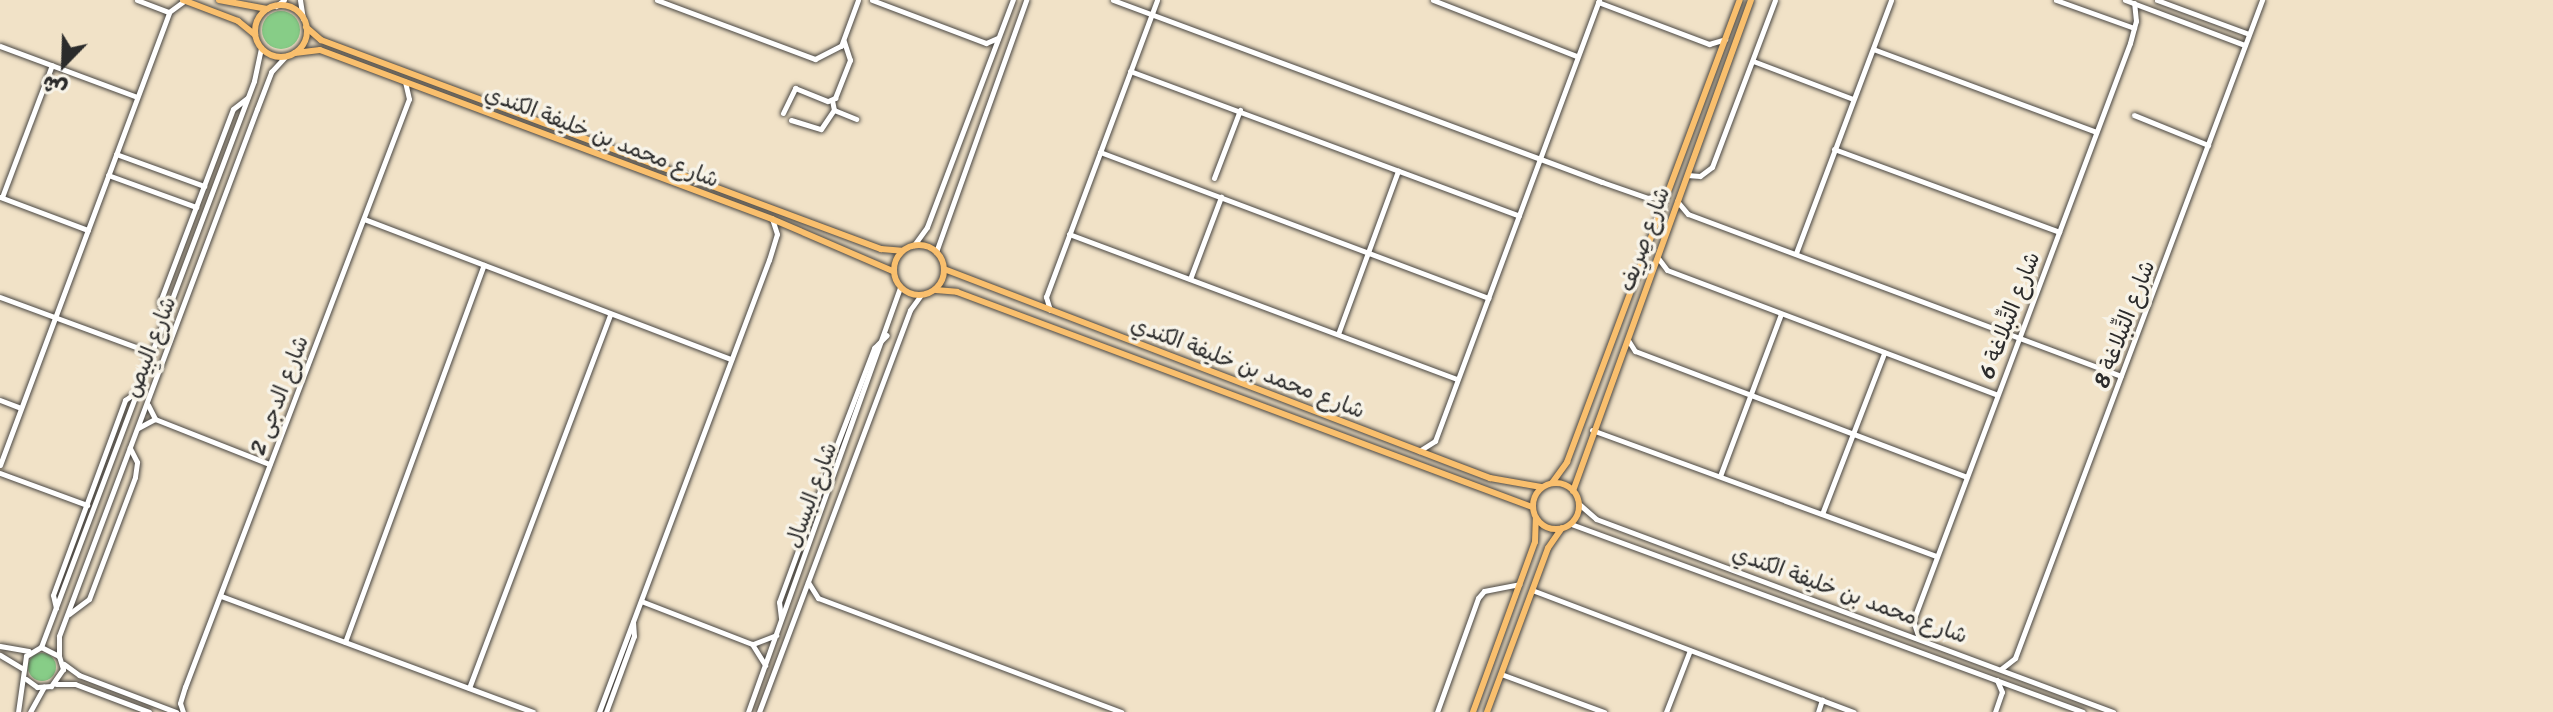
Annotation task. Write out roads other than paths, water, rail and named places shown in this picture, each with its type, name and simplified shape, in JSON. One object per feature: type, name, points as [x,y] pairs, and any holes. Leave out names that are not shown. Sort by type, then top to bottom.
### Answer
[{"type":"main road","points":[[184,0],[238,21],[255,36],[261,48],[286,56],[295,53],[304,41],[306,27],[295,9],[276,6],[267,9],[219,0]]},
{"type":"main road","name":"شارع صِرِيف","points":[[1552,483],[1567,462],[1740,0]]},
{"type":"main road","name":"شارع صِرِيف","points":[[1573,491],[1592,430],[1751,0]]},
{"type":"main road","points":[[255,36],[257,21],[267,9]]},
{"type":"main road","name":"شارع محمد بن خليفة الكندي","points":[[306,27],[321,40],[881,249],[902,251]]},
{"type":"main road","name":"شارع محمد بن خليفة الكندي","points":[[295,53],[317,49],[405,81],[772,219],[893,271]]},
{"type":"main road","points":[[914,245],[936,252],[944,269],[936,290],[921,295],[900,288],[893,271],[902,251],[914,245]]},
{"type":"main road","name":"شارع محمد بن خليفة الكندي","points":[[944,269],[1031,305],[1508,484],[1541,487]]},
{"type":"main road","name":"شارع محمد بن خليفة الكندي","points":[[936,290],[957,292],[1532,507]]},
{"type":"main road","points":[[1473,712],[1535,542],[1536,518],[1532,507],[1541,487],[1552,483],[1573,491],[1579,504],[1571,524],[1562,528],[1547,528],[1536,518]]},
{"type":"main road","points":[[1487,712],[1548,548],[1562,528]]},
{"type":"street","points":[[137,0],[170,10]]},
{"type":"street","points":[[0,465],[170,10],[169,0]]},
{"type":"street","points":[[170,10],[184,0]]},
{"type":"street","points":[[276,6],[284,0]]},
{"type":"street","points":[[300,0],[303,19]]},
{"type":"street","points":[[657,0],[809,58],[837,51],[850,52]]},
{"type":"street","points":[[837,51],[844,41],[858,0]]},
{"type":"street","points":[[872,0],[986,43],[999,38]]},
{"type":"street","points":[[914,245],[927,227],[1013,0]]},
{"type":"street","points":[[936,252],[1026,0]]},
{"type":"street","points":[[1113,0],[1648,198],[1660,211]]},
{"type":"street","points":[[1031,305],[1046,297],[1157,0]]},
{"type":"street","points":[[1433,0],[1577,56]]},
{"type":"street","points":[[1686,175],[1700,176],[1712,167],[1775,0]]},
{"type":"street","points":[[1796,253],[1891,0]]},
{"type":"street","points":[[2056,0],[2135,25],[2155,11]]},
{"type":"street","points":[[2125,0],[2245,45]]},
{"type":"street","points":[[2157,0],[2249,34]]},
{"type":"street","name":"شارع التِّبلاغة 8","points":[[2015,658],[2262,0]]},
{"type":"street","points":[[1419,451],[1435,441],[1599,1],[1709,44],[1725,39]]},
{"type":"street","name":"شارع التِّبلاغة 6","points":[[1913,621],[2135,25],[2134,3]]},
{"type":"street","points":[[791,120],[821,129],[834,110],[832,100],[850,52],[844,41]]},
{"type":"street","points":[[986,43],[992,56]]},
{"type":"street","points":[[1709,44],[1717,58]]},
{"type":"street","points":[[0,46],[137,97]]},
{"type":"street","name":"شارع البِيص","points":[[41,647],[248,97],[261,48]]},
{"type":"street","points":[[1873,49],[2096,132]]},
{"type":"street","name":"شارع البِيص","points":[[60,659],[59,636],[136,430],[271,72],[286,56]]},
{"type":"street","points":[[1753,61],[1853,99]]},
{"type":"street","points":[[52,65],[1,197],[88,230]]},
{"type":"street","points":[[1130,71],[1519,216]]},
{"type":"street","points":[[405,81],[409,99],[424,88]]},
{"type":"street","points":[[783,113],[795,88],[832,100]]},
{"type":"street","points":[[164,317],[160,302],[233,109],[248,97]]},
{"type":"street","name":"شارع الدجى 2","points":[[180,703],[409,99]]},
{"type":"street","points":[[834,110],[856,119]]},
{"type":"street","points":[[1214,178],[1240,110]]},
{"type":"street","points":[[2134,115],[2208,145]]},
{"type":"street","points":[[1834,149],[2059,232]]},
{"type":"street","points":[[1100,152],[1488,298]]},
{"type":"street","points":[[116,154],[204,186]]},
{"type":"street","points":[[1338,334],[1398,171]]},
{"type":"street","points":[[108,175],[196,207]]},
{"type":"street","points":[[1648,198],[1667,193]]},
{"type":"street","points":[[1190,279],[1221,197]]},
{"type":"street","points":[[1677,201],[1688,214],[2121,376]]},
{"type":"street","points":[[1670,219],[1688,214]]},
{"type":"street","points":[[364,219],[731,359]]},
{"type":"street","points":[[772,219],[777,238]]},
{"type":"street","points":[[599,712],[777,238],[792,227]]},
{"type":"street","points":[[1069,234],[1457,379]]},
{"type":"street","points":[[1657,256],[1667,270],[1996,394]]},
{"type":"street","points":[[345,642],[484,265]]},
{"type":"street","points":[[1650,275],[1667,270]]},
{"type":"street","name":"شارع البسال","points":[[748,712],[888,335],[900,288]]},
{"type":"street","name":"شارع البسال","points":[[759,712],[910,310],[921,295]]},
{"type":"street","points":[[0,297],[144,350]]},
{"type":"street","points":[[1046,297],[1053,313]]},
{"type":"street","points":[[469,688],[610,314]]},
{"type":"street","points":[[1720,476],[1781,314]]},
{"type":"street","points":[[1627,336],[1635,351],[1966,477]]},
{"type":"street","points":[[144,350],[155,343]]},
{"type":"street","points":[[144,350],[148,362]]},
{"type":"street","points":[[1619,358],[1635,351]]},
{"type":"street","points":[[1822,514],[1884,353]]},
{"type":"street","points":[[56,608],[53,595],[126,398],[139,391]]},
{"type":"street","points":[[0,400],[21,408]]},
{"type":"street","points":[[148,400],[155,419],[269,464]]},
{"type":"street","points":[[136,430],[155,419]]},
{"type":"street","points":[[1592,430],[1936,556]]},
{"type":"street","points":[[1435,441],[1444,460]]},
{"type":"street","points":[[68,614],[86,605],[130,491],[137,465],[130,448]]},
{"type":"street","points":[[0,473],[87,505]]},
{"type":"street","name":"شارع محمد بن خليفة الكندي","points":[[1579,504],[1596,519],[2113,712]]},
{"type":"street","name":"شارع محمد بن خليفة الكندي","points":[[1571,524],[2083,712]]},
{"type":"street","points":[[808,580],[818,598],[1121,712]]},
{"type":"street","points":[[1437,712],[1478,598],[1484,591],[1520,583]]},
{"type":"street","points":[[1532,590],[1854,712]]},
{"type":"street","points":[[221,596],[533,712]]},
{"type":"street","points":[[798,608],[818,598]]},
{"type":"street","points":[[641,601],[752,644],[765,666]]},
{"type":"street","points":[[1899,631],[1913,621],[1919,638]]},
{"type":"street","points":[[606,712],[634,636],[633,622]]},
{"type":"street","points":[[752,644],[776,635]]},
{"type":"street","points":[[0,646],[30,651],[41,647],[79,675],[176,712]]},
{"type":"street","points":[[1666,712],[1690,650]]},
{"type":"street","points":[[22,668],[30,651]]},
{"type":"street","points":[[0,655],[22,668],[26,679],[18,712]]},
{"type":"street","points":[[2001,669],[2015,658],[2021,677]]},
{"type":"street","points":[[30,712],[48,686],[61,676],[60,659]]},
{"type":"street","points":[[1501,674],[1604,712]]},
{"type":"street","points":[[26,679],[48,686],[75,684],[147,712]]},
{"type":"street","points":[[1997,679],[2002,695]]},
{"type":"street","points":[[1995,712],[2002,695],[2016,687]]},
{"type":"street","points":[[1818,712],[1822,700]]},
{"type":"street","points":[[168,709],[180,703],[183,712]]}]
